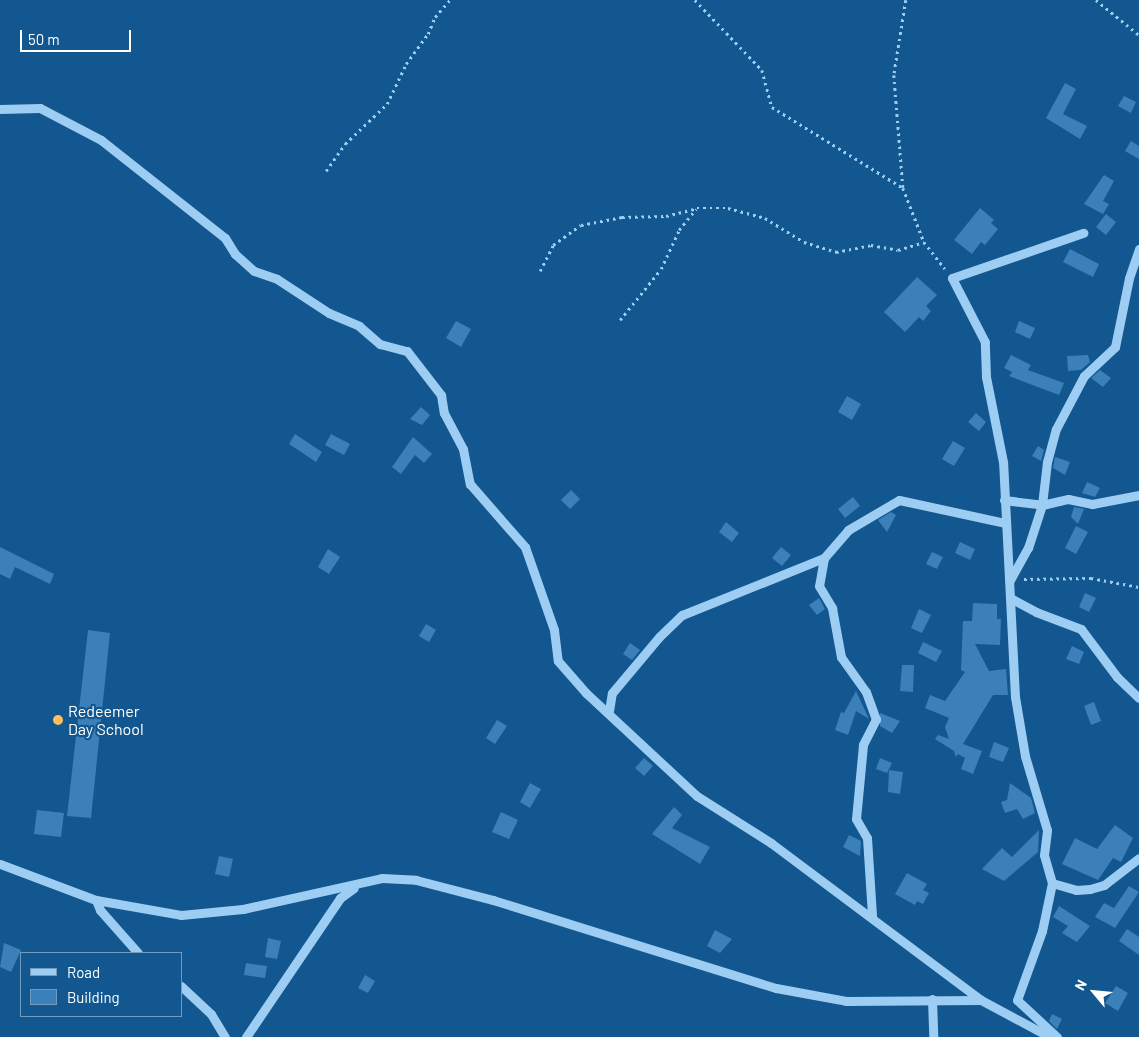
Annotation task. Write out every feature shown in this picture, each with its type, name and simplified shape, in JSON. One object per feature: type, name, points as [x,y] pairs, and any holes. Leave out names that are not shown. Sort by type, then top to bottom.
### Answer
[{"type":"street","points":[[0,109],[40,108],[101,140],[225,238],[235,254],[254,271],[277,280],[329,313],[359,326],[380,344],[407,351],[441,395],[444,413],[463,449],[470,484],[525,548],[554,630],[558,661],[586,693],[609,712],[643,748],[697,796],[771,843],[872,916],[913,951],[948,973],[981,1000],[1050,1037]]},
{"type":"street","points":[[1057,1037],[1018,1000],[1042,931],[1052,883],[1044,855],[1047,830],[1025,756],[1015,697],[1012,599],[1004,523],[1004,462],[986,377],[985,342],[952,278],[1083,233]]},
{"type":"street","points":[[1010,580],[1028,548],[1042,505],[1047,462],[1056,429],[1084,376],[1115,347],[1129,278],[1139,249]]},
{"type":"street","points":[[1004,500],[1042,505],[1068,500],[1092,504],[1114,502],[1139,495]]},
{"type":"street","points":[[609,712],[612,693],[659,637],[682,615],[760,580],[824,558],[848,530],[899,500],[1004,523]]},
{"type":"street","points":[[824,558],[819,586],[832,608],[841,657],[866,692],[876,719],[863,745],[856,819],[867,838],[872,916]]},
{"type":"street","points":[[1012,599],[1036,612],[1081,629],[1117,677],[1139,698]]},
{"type":"street","points":[[1052,883],[1076,890],[1104,885],[1139,858]]},
{"type":"street","points":[[0,864],[96,900],[181,915],[243,909],[358,885],[382,878],[416,880],[594,930],[776,988],[846,1001],[981,1000]]},
{"type":"street","points":[[246,1037],[340,898],[358,885]]},
{"type":"street","points":[[96,900],[100,910],[137,952]]},
{"type":"street","points":[[182,987],[211,1014],[225,1037]]},
{"type":"street","points":[[932,999],[933,1037]]},
{"type":"path","points":[[326,171],[345,144],[388,104],[406,64],[428,34],[435,17],[450,0]]},
{"type":"path","points":[[695,0],[762,70],[772,107],[903,188]]},
{"type":"path","points":[[906,0],[894,75],[903,188],[924,242],[952,278]]},
{"type":"path","points":[[1096,0],[1139,35]]},
{"type":"path","points":[[540,271],[553,245],[581,225],[622,217],[666,216],[697,208],[728,208],[766,218],[804,242],[836,252],[871,245],[898,250],[924,242]]},
{"type":"path","points":[[620,320],[661,269],[679,230],[697,208]]},
{"type":"path","points":[[1010,580],[1091,578],[1139,586]]},
{"type":"building","points":[[1065,83],[1076,89],[1063,114],[1087,126],[1080,139],[1046,118]]},
{"type":"building","points":[[1124,96],[1136,102],[1131,113],[1118,106]]},
{"type":"building","points":[[1131,141],[1139,146],[1139,159],[1125,151]]},
{"type":"building","points":[[1104,175],[1114,181],[1103,201],[1109,204],[1103,214],[1084,204]]},
{"type":"building","points":[[980,208],[994,220],[991,223],[998,229],[985,245],[981,242],[972,254],[954,240]]},
{"type":"building","points":[[1106,214],[1116,222],[1106,235],[1096,227]]},
{"type":"building","points":[[1070,249],[1099,264],[1093,277],[1063,262]]},
{"type":"building","points":[[917,277],[937,295],[926,306],[931,311],[923,321],[919,317],[905,332],[884,312]]},
{"type":"building","points":[[456,321],[471,329],[461,347],[446,338]]},
{"type":"building","points":[[1019,321],[1035,328],[1030,339],[1015,332]]},
{"type":"building","points":[[1011,355],[1031,365],[1028,370],[1064,383],[1059,395],[1009,376],[1012,372],[1004,368]]},
{"type":"building","points":[[1088,355],[1090,362],[1081,370],[1068,371],[1067,356]]},
{"type":"building","points":[[1100,370],[1111,378],[1103,387],[1091,378]]},
{"type":"building","points":[[847,396],[861,404],[852,420],[838,412]]},
{"type":"building","points":[[421,407],[430,415],[422,425],[410,419]]},
{"type":"building","points":[[976,413],[986,422],[979,431],[968,422]]},
{"type":"building","points":[[295,434],[322,452],[316,462],[289,444]]},
{"type":"building","points":[[331,434],[350,444],[344,455],[325,445]]},
{"type":"building","points":[[413,437],[432,454],[424,463],[415,455],[401,474],[392,467]]},
{"type":"building","points":[[953,441],[965,448],[954,466],[942,459]]},
{"type":"building","points":[[1038,446],[1044,450],[1041,461],[1032,456]]},
{"type":"building","points":[[1055,457],[1070,462],[1065,475],[1053,468]]},
{"type":"building","points":[[1087,482],[1100,488],[1095,497],[1082,493]]},
{"type":"building","points":[[571,490],[580,499],[570,509],[561,500]]},
{"type":"building","points":[[853,497],[860,506],[845,518],[838,509]]},
{"type":"building","points":[[1074,507],[1084,509],[1078,524],[1071,517]]},
{"type":"building","points":[[891,512],[896,515],[887,532],[878,520]]},
{"type":"building","points":[[726,522],[739,533],[732,542],[719,532]]},
{"type":"building","points":[[1076,526],[1088,532],[1076,554],[1065,548]]},
{"type":"building","points":[[960,542],[975,549],[970,560],[955,553]]},
{"type":"building","points":[[0,547],[54,574],[50,584],[15,567],[10,579],[0,574]]},
{"type":"building","points":[[781,547],[791,555],[782,566],[772,558]]},
{"type":"building","points":[[328,549],[340,557],[329,574],[318,567]]},
{"type":"building","points":[[932,552],[943,557],[937,569],[926,564]]},
{"type":"building","points":[[1085,593],[1096,598],[1089,612],[1079,607]]},
{"type":"building","points":[[819,598],[825,609],[817,615],[809,605]]},
{"type":"building","points":[[973,603],[997,604],[997,619],[1001,619],[1000,645],[975,644],[989,671],[1006,669],[1008,695],[993,695],[963,744],[982,751],[973,774],[961,769],[965,758],[958,754],[956,757],[954,751],[935,739],[938,735],[949,739],[945,727],[949,718],[925,708],[930,695],[945,701],[965,672],[961,670],[963,621],[972,621]]},
{"type":"building","points":[[919,609],[931,615],[922,633],[911,628]]},
{"type":"building","points":[[426,624],[436,630],[429,642],[419,636]]},
{"type":"building","points":[[88,630],[110,633],[91,818],[67,816]]},
{"type":"building","points":[[923,642],[942,651],[936,662],[918,653]]},
{"type":"building","points":[[630,643],[640,650],[632,660],[623,654]]},
{"type":"building","points":[[1072,646],[1084,652],[1079,664],[1066,659]]},
{"type":"building","points":[[902,665],[914,665],[913,692],[900,691]]},
{"type":"building","points":[[856,691],[869,719],[856,711],[848,735],[835,730],[841,712],[844,713]]},
{"type":"building","points":[[1094,702],[1101,721],[1091,725],[1084,706]]},
{"type":"building","points":[[880,713],[900,721],[892,733],[880,726]]},
{"type":"building","points":[[497,720],[507,726],[495,744],[486,738]]},
{"type":"building","points":[[994,742],[1009,748],[1003,762],[989,757]]},
{"type":"building","points":[[644,758],[653,766],[644,776],[635,768]]},
{"type":"building","points":[[880,758],[892,763],[887,773],[876,769]]},
{"type":"building","points":[[889,770],[903,772],[900,794],[888,792]]},
{"type":"building","points":[[530,783],[541,789],[530,808],[520,802]]},
{"type":"building","points":[[1010,783],[1031,798],[1035,813],[1023,819],[1017,809],[1005,813],[1001,802],[1007,800]]},
{"type":"building","points":[[674,807],[682,815],[672,828],[710,847],[700,864],[652,834]]},
{"type":"building","points":[[37,810],[64,813],[61,837],[34,834]]},
{"type":"building","points":[[501,812],[518,820],[509,839],[492,832]]},
{"type":"building","points":[[1115,825],[1133,838],[1121,862],[1113,858],[1098,880],[1062,864],[1075,838],[1097,849]]},
{"type":"building","points":[[1039,830],[1038,852],[1004,881],[982,869],[1002,848],[1012,857]]},
{"type":"building","points":[[849,835],[861,841],[860,856],[843,847]]},
{"type":"building","points":[[219,856],[233,859],[229,877],[215,874]]},
{"type":"building","points":[[907,873],[927,884],[923,890],[929,893],[923,904],[917,901],[915,905],[895,894]]},
{"type":"building","points":[[1129,886],[1139,892],[1115,928],[1095,917],[1104,903],[1114,908]]},
{"type":"building","points":[[1059,906],[1090,926],[1077,942],[1062,933],[1068,926],[1053,917]]},
{"type":"building","points":[[1127,929],[1139,937],[1139,955],[1119,941]]},
{"type":"building","points":[[715,930],[732,939],[720,953],[707,946]]},
{"type":"building","points":[[268,938],[281,941],[277,959],[265,957]]},
{"type":"building","points":[[4,943],[21,950],[11,972],[0,967]]},
{"type":"building","points":[[246,963],[267,966],[265,978],[244,975]]},
{"type":"building","points":[[365,975],[375,981],[368,993],[358,988]]},
{"type":"building","points":[[1116,986],[1128,993],[1118,1011],[1105,1003]]},
{"type":"building","points":[[1052,1014],[1062,1019],[1057,1029],[1049,1021]]},
{"type":"place","name":"Redeemer Day School","points":[[58,720]]}]
